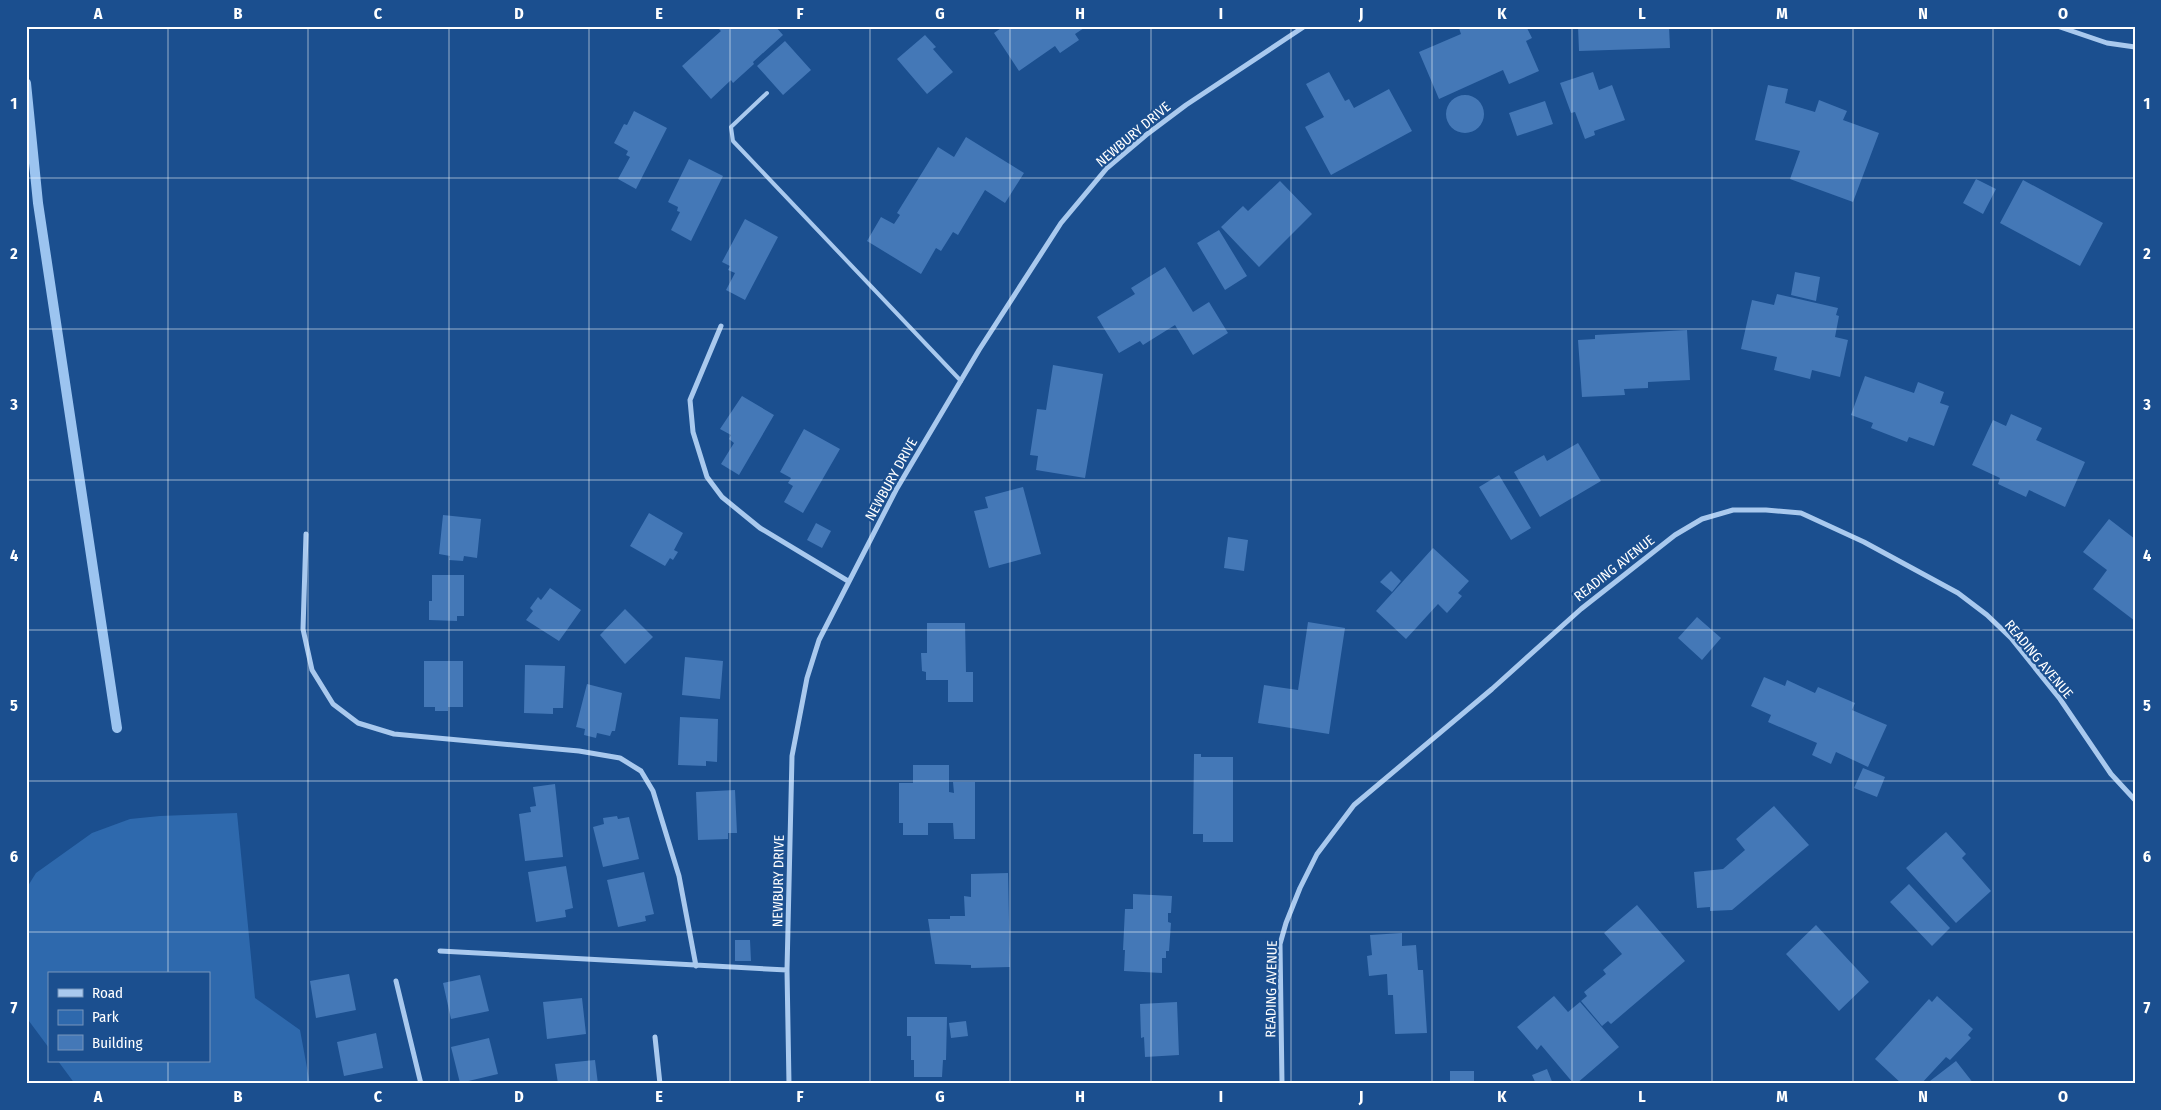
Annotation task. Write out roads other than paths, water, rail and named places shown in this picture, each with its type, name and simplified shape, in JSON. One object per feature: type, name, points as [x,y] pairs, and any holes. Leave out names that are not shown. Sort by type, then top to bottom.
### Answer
[{"type":"street","name":"NEWBURY DRIVE","points":[[789,1084],[787,970],[792,756],[807,678],[819,640],[896,490],[960,381],[1061,222],[1107,168],[1186,105],[1305,26]]},
{"type":"street","points":[[2057,26],[2107,43],[2135,47]]},
{"type":"street","points":[[721,326],[690,400],[693,432],[707,477],[722,497],[760,528],[848,581]]},
{"type":"street","name":"READING AVENUE","points":[[1282,1084],[1280,944],[1300,888],[1317,854],[1354,805],[1398,766],[1492,689],[1581,608],[1675,535],[1702,519],[1733,510],[1801,513],[1864,542],[1958,593],[1987,615],[2011,638],[2060,699],[2111,774],[2135,800]]},
{"type":"street","points":[[306,534],[303,629],[312,670],[333,704],[358,722],[394,734],[579,750],[620,758],[641,771],[653,791],[679,876],[696,966]]},
{"type":"street","points":[[440,951],[787,970]]},
{"type":"street","points":[[396,981],[421,1084]]},
{"type":"street","points":[[655,1037],[660,1084]]},
{"type":"lane","points":[[767,94],[731,127],[730,135],[733,141],[960,381]]},
{"type":"waterway","points":[[26,83],[38,203],[117,728]]}]
